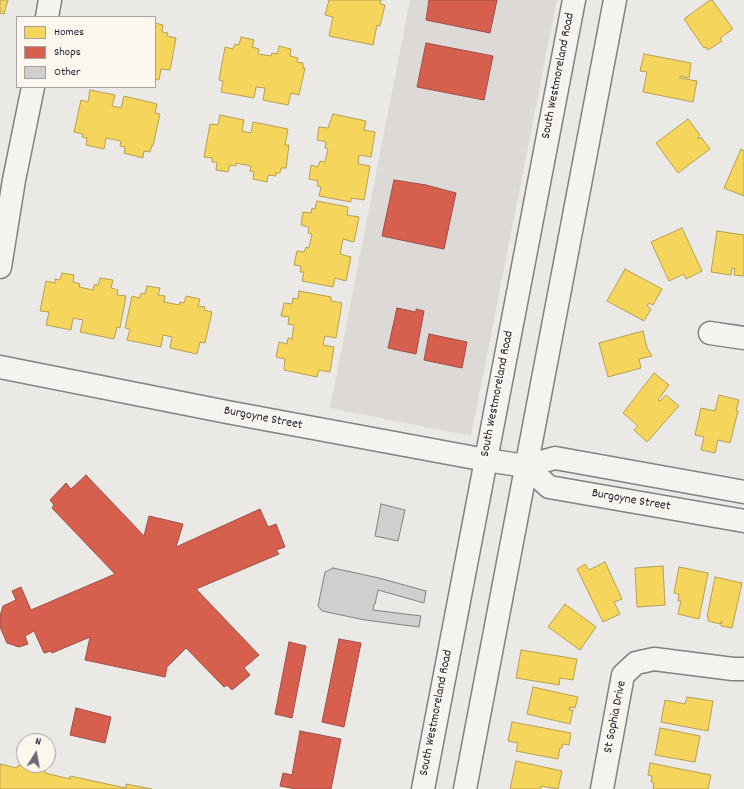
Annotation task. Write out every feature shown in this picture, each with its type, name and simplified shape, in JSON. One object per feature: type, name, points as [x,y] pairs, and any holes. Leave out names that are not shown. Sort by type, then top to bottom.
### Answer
[{"type":"main road","points":[[47,16],[50,0]]},
{"type":"main road","name":"South Westmoreland Road","points":[[423,789],[574,0]]},
{"type":"main road","points":[[465,789],[615,0]]},
{"type":"main road","points":[[0,268],[7,179],[33,88]]},
{"type":"main road","points":[[710,333],[744,338]]},
{"type":"main road","name":"Burgoyne Street","points":[[0,367],[234,414],[486,460],[526,466],[555,458],[744,492]]},
{"type":"main road","name":"Burgoyne Street","points":[[526,466],[549,487],[744,521]]},
{"type":"main road","name":"St Sophia Drive","points":[[602,789],[624,675],[636,663],[654,659],[733,669],[744,669]]},
{"type":"shaded area","points":[[410,0],[557,0],[471,436],[330,408]]},
{"type":"building: Homes","points":[[0,0],[8,0],[4,14],[0,13]]},
{"type":"building: Homes","points":[[329,0],[381,0],[380,4],[385,5],[380,26],[377,25],[373,45],[329,36],[333,17],[325,15]]},
{"type":"building: Homes","points":[[712,0],[733,29],[720,38],[722,41],[708,50],[706,47],[704,48],[684,19]]},
{"type":"building: Homes","points":[[156,23],[163,25],[162,32],[168,33],[167,36],[176,38],[170,70],[161,69],[159,80],[156,79]]},
{"type":"building: Homes","points":[[241,37],[254,40],[252,47],[259,49],[258,54],[271,56],[272,53],[277,54],[279,46],[291,49],[290,56],[298,58],[297,62],[303,63],[303,68],[305,68],[299,95],[291,93],[288,105],[263,100],[265,88],[256,87],[254,98],[221,92],[223,81],[219,80],[225,47],[233,49],[235,44],[239,45]]},
{"type":"building: Homes","points":[[644,54],[691,63],[689,78],[680,76],[680,78],[697,81],[693,102],[643,92],[647,72],[640,71]]},
{"type":"building: Homes","points":[[90,90],[115,95],[112,106],[121,108],[124,96],[157,104],[155,113],[160,114],[153,146],[152,145],[150,152],[144,151],[143,158],[124,153],[125,147],[120,146],[121,141],[106,138],[104,149],[86,145],[87,138],[82,137],[83,134],[74,132],[81,100],[88,102]]},
{"type":"building: Homes","points":[[333,114],[366,121],[364,130],[375,132],[371,157],[359,155],[358,164],[370,166],[364,200],[351,198],[351,202],[319,196],[321,187],[317,186],[318,181],[309,179],[311,165],[318,167],[320,161],[325,162],[328,149],[325,148],[326,142],[317,140],[319,127],[328,128]]},
{"type":"building: Homes","points":[[220,115],[244,120],[242,131],[251,133],[253,122],[288,129],[285,145],[289,145],[286,168],[281,168],[280,173],[276,173],[276,176],[268,175],[267,182],[253,179],[254,172],[250,171],[251,166],[236,163],[236,166],[230,165],[228,172],[216,170],[217,162],[212,162],[212,158],[204,157],[210,124],[218,125]]},
{"type":"building: Homes","points":[[688,119],[700,135],[698,137],[699,139],[701,137],[710,149],[678,173],[656,143]]},
{"type":"building: Homes","points":[[741,149],[744,151],[744,196],[724,188]]},
{"type":"building: Homes","points":[[317,201],[348,207],[347,215],[359,217],[354,242],[343,239],[340,254],[351,257],[346,281],[335,278],[333,287],[302,281],[304,272],[300,272],[301,266],[294,265],[297,251],[304,252],[306,247],[309,248],[312,234],[308,233],[309,227],[301,225],[303,212],[311,213],[312,208],[315,209]]},
{"type":"building: Homes","points":[[682,228],[702,271],[686,279],[684,274],[669,281],[651,242]]},
{"type":"building: Homes","points":[[717,231],[744,235],[744,276],[734,275],[735,269],[732,268],[731,275],[711,272]]},
{"type":"building: Homes","points":[[625,269],[662,289],[653,305],[649,303],[647,306],[651,309],[644,321],[607,301]]},
{"type":"building: Homes","points":[[62,273],[74,275],[73,282],[80,284],[79,287],[93,290],[94,285],[98,285],[100,278],[113,280],[111,288],[118,290],[117,295],[126,296],[120,328],[117,327],[114,339],[80,332],[83,320],[73,318],[71,330],[46,325],[49,312],[40,311],[46,281],[55,283],[55,279],[60,280]]},
{"type":"building: Homes","points":[[147,286],[160,288],[158,295],[165,296],[164,302],[179,305],[180,302],[184,303],[186,296],[200,299],[198,306],[205,307],[204,310],[212,312],[205,343],[200,342],[197,354],[170,348],[172,337],[163,335],[161,347],[127,340],[130,329],[125,328],[132,296],[140,298],[141,293],[145,294]]},
{"type":"building: Homes","points":[[299,291],[331,297],[331,301],[342,303],[336,338],[325,336],[323,345],[334,347],[330,372],[319,370],[317,377],[284,370],[285,359],[276,357],[279,342],[287,344],[288,338],[292,339],[294,325],[288,324],[289,317],[281,316],[284,303],[292,304],[293,298],[298,299]]},
{"type":"building: Homes","points":[[643,331],[647,348],[652,356],[639,359],[641,368],[608,377],[599,343]]},
{"type":"building: Homes","points":[[654,373],[669,385],[658,400],[660,401],[666,395],[679,406],[647,442],[634,430],[638,426],[623,413]]},
{"type":"building: Homes","points":[[719,395],[739,400],[736,411],[738,411],[730,443],[718,440],[715,453],[701,450],[704,437],[695,435],[701,408],[715,411]]},
{"type":"building: Homes","points":[[605,562],[622,599],[614,602],[620,614],[603,622],[577,569],[585,564],[589,570]]},
{"type":"building: Homes","points":[[663,566],[665,605],[637,607],[635,568]]},
{"type":"building: Homes","points":[[679,567],[708,573],[699,619],[678,614],[681,601],[678,601],[679,594],[674,593]]},
{"type":"building: Homes","points":[[715,577],[742,583],[732,628],[721,626],[722,621],[720,624],[708,621],[709,617],[707,617]]},
{"type":"building: Homes","points":[[565,604],[596,627],[580,650],[548,627]]},
{"type":"building: Homes","points":[[521,650],[577,659],[573,680],[560,678],[559,685],[516,678]]},
{"type":"building: Homes","points":[[533,687],[578,697],[575,708],[570,707],[569,710],[573,710],[570,724],[527,714]]},
{"type":"building: Homes","points":[[687,697],[713,701],[708,731],[661,722],[665,700],[685,704]]},
{"type":"building: Homes","points":[[512,722],[571,733],[569,745],[563,744],[562,748],[560,748],[558,759],[516,751],[518,743],[508,741]]},
{"type":"building: Homes","points":[[660,728],[700,736],[695,762],[655,755]]},
{"type":"building: Homes","points":[[516,761],[562,771],[558,789],[541,786],[541,789],[510,789]]},
{"type":"building: Homes","points":[[650,763],[711,775],[708,789],[653,789],[654,783],[651,782],[652,776],[648,775]]},
{"type":"building: Homes","points":[[0,764],[16,768],[16,773],[45,773],[70,779],[70,776],[126,788],[126,784],[152,789],[0,789]]},
{"type":"building: Shops","points":[[429,0],[497,0],[490,33],[426,20]]},
{"type":"building: Shops","points":[[426,43],[493,56],[484,100],[417,87]]},
{"type":"building: Shops","points":[[394,180],[426,185],[456,193],[444,249],[382,236]]},
{"type":"building: Shops","points":[[397,308],[416,312],[416,309],[424,311],[416,354],[388,348]]},
{"type":"building: Shops","points":[[429,334],[467,342],[462,368],[424,360]]},
{"type":"building: Shops","points":[[86,475],[144,536],[149,516],[183,524],[176,547],[260,509],[268,527],[276,524],[285,547],[276,550],[279,554],[196,589],[259,655],[244,668],[250,675],[232,690],[227,685],[224,687],[186,648],[167,667],[165,677],[85,660],[90,637],[52,653],[51,651],[44,653],[34,631],[25,636],[28,644],[19,647],[7,643],[0,627],[0,616],[3,606],[16,600],[12,591],[21,587],[31,610],[115,574],[52,508],[54,505],[50,500],[66,483],[71,489]]},
{"type":"building: Shops","points":[[339,639],[361,643],[344,727],[322,722]]},
{"type":"building: Shops","points":[[289,642],[306,646],[292,718],[275,714]]},
{"type":"building: Shops","points":[[76,708],[111,717],[105,743],[70,735]]},
{"type":"building: Shops","points":[[300,731],[341,739],[331,789],[296,789],[280,786],[283,773],[292,775]]},
{"type":"building: Other","points":[[381,504],[405,510],[398,541],[375,536]]},
{"type":"building: Other","points":[[333,568],[379,578],[426,591],[424,603],[378,590],[374,604],[373,610],[421,616],[419,627],[365,620],[322,611],[318,606],[325,572]]}]
